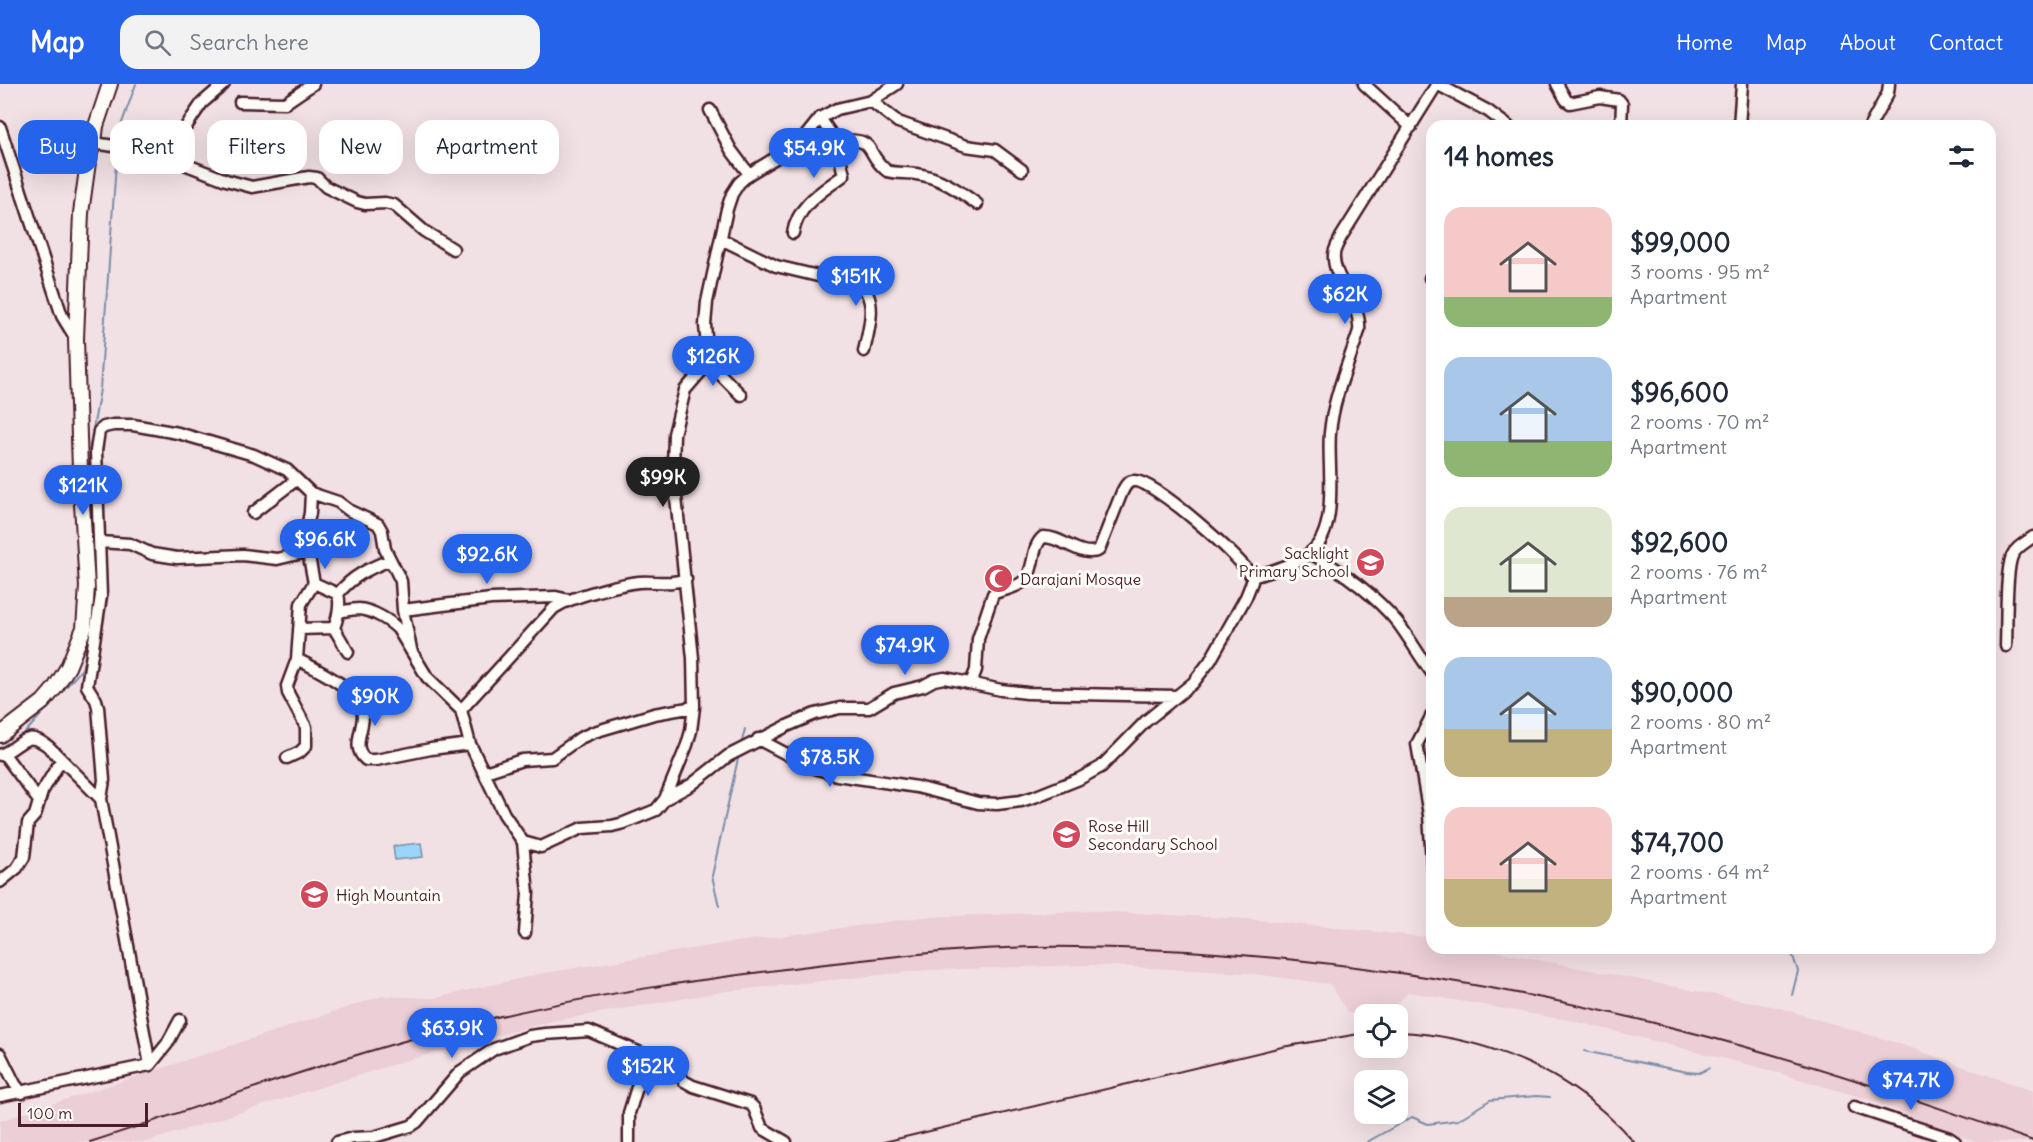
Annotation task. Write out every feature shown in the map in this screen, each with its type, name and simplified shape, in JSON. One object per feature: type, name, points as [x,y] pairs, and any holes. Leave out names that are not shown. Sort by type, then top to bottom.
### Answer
[{"type":"main road","points":[[98,120],[110,84]]},
{"type":"main road","points":[[0,735],[43,702],[68,667],[84,628],[87,603],[76,339],[81,213],[86,174]]},
{"type":"street","points":[[190,120],[202,103],[224,84]]},
{"type":"street","points":[[240,102],[285,104],[313,84]]},
{"type":"street","points":[[523,842],[542,847],[582,828],[624,823],[656,810],[665,799],[687,745],[694,707],[693,658],[673,469],[674,434],[685,390],[704,368],[708,359],[705,325],[707,302],[732,194],[749,174],[792,149],[820,118],[837,109],[871,101],[897,84]]},
{"type":"street","points":[[1364,84],[1411,127]]},
{"type":"street","points":[[1252,577],[1284,566],[1310,553],[1320,541],[1328,517],[1332,416],[1360,323],[1356,308],[1335,264],[1334,253],[1341,237],[1437,84],[1488,111],[1500,120]]},
{"type":"street","points":[[1557,84],[1570,103],[1600,97],[1612,97],[1619,100],[1622,104],[1621,120]]},
{"type":"street","points":[[1739,120],[1742,84]]},
{"type":"street","points":[[1873,120],[1888,93],[1889,84]]},
{"type":"street","points":[[871,101],[898,122],[966,146],[995,150],[1022,170]]},
{"type":"street","points":[[710,110],[731,150],[749,174]]},
{"type":"street","points":[[793,233],[795,224],[806,204],[844,175],[836,141],[820,118]]},
{"type":"street","points":[[0,127],[63,316],[76,339]]},
{"type":"street","points":[[836,141],[860,140],[866,143],[887,171],[918,174],[938,179],[954,187],[976,204]]},
{"type":"street","points":[[195,168],[252,187],[309,177],[317,178],[332,190],[357,202],[394,205],[424,231],[453,249]]},
{"type":"street","points":[[721,239],[776,266],[860,286],[868,294],[870,308],[864,351]]},
{"type":"street","points":[[708,359],[717,372],[741,395]]},
{"type":"street","points":[[150,1065],[101,799],[104,780],[98,707],[87,686],[101,596],[96,451],[99,431],[104,427],[133,425],[235,448],[273,462],[287,470],[311,493],[338,502],[350,511],[378,524],[382,531],[385,549],[401,581],[403,610],[411,649]]},
{"type":"street","points":[[254,513],[296,480]]},
{"type":"street","points":[[758,739],[808,766],[837,775],[918,788],[978,803],[997,804],[1034,797],[1079,779],[1101,767],[1146,721],[1193,683],[1210,661],[1246,597],[1252,577],[1221,544],[1162,494],[1136,481],[1130,482],[1126,484],[1122,492],[1099,550],[1093,553],[1051,537],[1043,537],[1037,545],[1030,572],[1024,580],[1012,588],[993,594],[978,639],[976,669],[971,683]]},
{"type":"street","points":[[287,758],[300,752],[306,746],[306,727],[288,693],[287,686],[297,658],[301,604],[314,582],[304,536],[310,513],[311,493]]},
{"type":"street","points":[[2006,646],[2008,580],[2012,557],[2018,547],[2033,537]]},
{"type":"street","points":[[100,542],[129,544],[152,554],[177,558],[243,555],[277,559],[307,552]]},
{"type":"street","points":[[1310,553],[1341,571],[1374,597],[1400,626],[1426,664]]},
{"type":"street","points":[[348,652],[334,628],[339,612],[338,594],[359,574],[390,560]]},
{"type":"street","points":[[461,710],[554,608],[569,600],[629,584],[670,583],[686,579]]},
{"type":"street","points":[[314,582],[338,594]]},
{"type":"street","points":[[403,610],[491,599],[556,597],[569,600]]},
{"type":"street","points":[[339,612],[365,610],[392,622],[431,682],[461,710],[470,744],[504,814],[523,842],[528,893],[525,933]]},
{"type":"street","points":[[300,629],[334,628]]},
{"type":"street","points":[[77,647],[94,650]]},
{"type":"street","points":[[297,658],[354,695],[363,713],[358,746],[362,757],[366,760],[470,744]]},
{"type":"street","points":[[665,799],[692,785],[728,756],[758,739],[815,714],[840,708],[869,708],[894,693],[923,686],[934,680],[944,678],[1027,693],[1177,696]]},
{"type":"street","points":[[485,772],[522,760],[552,758],[580,738],[594,732],[654,714],[694,707]]},
{"type":"street","points":[[1426,727],[1417,744],[1426,797]]},
{"type":"street","points":[[39,801],[2,755],[26,739],[34,738],[49,747],[101,799]]},
{"type":"street","points":[[0,882],[17,868],[24,857],[27,828],[37,812],[47,781],[62,760]]},
{"type":"street","points":[[0,1096],[150,1065],[180,1020]]},
{"type":"street","points":[[337,1142],[353,1138],[374,1137],[411,1126],[460,1072],[494,1048],[530,1036],[589,1031],[670,1063],[684,1081],[693,1086],[750,1104],[762,1128],[786,1142]]},
{"type":"street","points":[[0,1054],[22,1093]]},
{"type":"street","points":[[629,1142],[629,1113],[643,1068],[643,1054]]},
{"type":"street","points":[[1854,1107],[1949,1138],[1955,1142]]},
{"type":"shaded area","points":[[1093,911],[1247,919],[1426,937],[1426,954],[1510,954],[1776,1007],[1894,1042],[2033,1091],[2033,1142],[1976,1142],[1870,1100],[1758,1067],[1573,1021],[1408,992],[1397,1004],[1354,1004],[1354,1014],[1348,1013],[1330,984],[1246,973],[1092,965],[929,970],[727,991],[552,1021],[401,1062],[146,1142],[0,1142],[0,1121],[382,996],[435,998],[539,974],[721,944],[924,917]]},
{"type":"water","points":[[421,843],[423,857],[395,860],[393,846]]},
{"type":"waterway","points":[[123,120],[136,84]]},
{"type":"waterway","points":[[91,461],[90,447],[100,389],[115,174]]},
{"type":"waterway","points":[[22,736],[82,669],[88,645]]},
{"type":"waterway","points":[[741,745],[745,729]]},
{"type":"waterway","points":[[719,906],[712,876],[739,754]]},
{"type":"waterway","points":[[1792,954],[1798,971],[1792,995]]},
{"type":"waterway","points":[[1584,1051],[1687,1072],[1699,1073],[1709,1068]]},
{"type":"waterway","points":[[1367,1142],[1412,1117],[1428,1124],[1458,1120],[1490,1100],[1550,1097]]},
{"type":"railway","points":[[90,1142],[346,1058],[449,1029],[540,1007],[659,986],[817,965],[947,952],[1044,947],[1157,949],[1316,962],[1396,972],[1553,1000],[1631,1017],[1791,1060],[2033,1141]]},
{"type":"railway","points":[[1408,1033],[1454,1039],[1481,1046],[1534,1066],[1583,1095],[1609,1116],[1634,1142]]},
{"type":"railway","points":[[884,1142],[1282,1047],[1354,1035]]},
{"type":"place","name":"Sacklight Primary School","points":[[1370,562]]},
{"type":"place","name":"Darajani Mosque","points":[[999,579]]},
{"type":"place","name":"Rose Hill Secondary School","points":[[1067,835]]},
{"type":"place","name":"High Mountain","points":[[315,895]]}]
